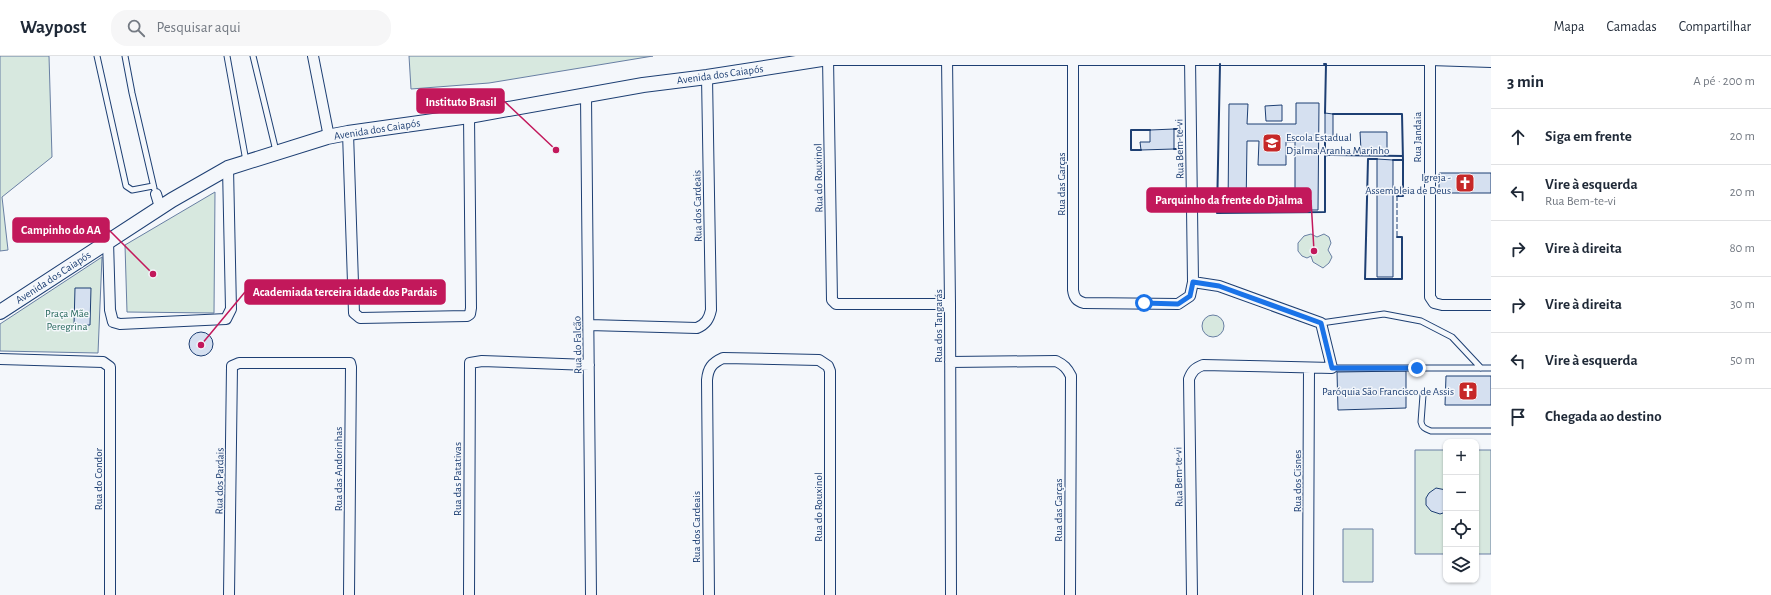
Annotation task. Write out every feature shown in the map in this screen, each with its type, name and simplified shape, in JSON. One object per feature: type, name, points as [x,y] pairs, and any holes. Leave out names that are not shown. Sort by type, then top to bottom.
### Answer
[{"type":"main road","name":"Avenida dos Caiapós","points":[[0,312],[108,241],[156,196],[228,168],[276,152],[348,133],[469,116],[586,96],[643,84],[828,58],[1430,58],[1491,60]]},
{"type":"street","points":[[313,56],[329,137]]},
{"type":"street","name":"Rua do Rouxinol","points":[[828,58],[832,300],[836,304],[950,304]]},
{"type":"street","name":"Rua dos Tangarás","points":[[947,58],[951,595]]},
{"type":"street","name":"Rua das Garças","points":[[1073,58],[1074,297],[1078,301],[1084,303],[1178,304]]},
{"type":"street","name":"Rua Jandaia","points":[[1430,58],[1430,297],[1434,302],[1442,305],[1491,305]]},
{"type":"street","name":"Rua Bem-te-vi","points":[[1178,304],[1190,296],[1193,282],[1190,59]]},
{"type":"street","name":"Rua dos Cardeais","points":[[589,325],[697,328],[709,319],[711,310],[707,76]]},
{"type":"street","name":"Rua do Falcão","points":[[586,96],[591,595]]},
{"type":"street","points":[[348,133],[352,310],[360,318],[467,316],[470,314],[471,308],[469,116]]},
{"type":"street","points":[[108,241],[110,317],[113,322],[120,324],[224,320],[229,316],[231,309],[228,168]]},
{"type":"street","points":[[1193,282],[1219,286],[1321,323],[1332,368],[1309,368]]},
{"type":"street","name":"Rua do Rouxinol","points":[[711,365],[723,358],[820,360],[828,366],[830,371],[830,595]]},
{"type":"street","name":"Rua do Condor","points":[[0,359],[103,362],[108,365],[111,370],[110,595]]},
{"type":"street","name":"Rua das Patativas","points":[[469,595],[470,363],[482,361],[589,365]]},
{"type":"street","name":"Rua das Garças","points":[[950,362],[1056,361],[1064,364],[1071,376],[1070,595]]},
{"type":"street","name":"Rua das Andorinhas","points":[[232,368],[234,364],[239,363],[350,363],[349,595]]},
{"type":"street","name":"Rua dos Cardeais","points":[[709,595],[707,380],[711,365]]},
{"type":"street","name":"Rua Bem-te-vi","points":[[1192,595],[1189,379],[1196,367],[1203,365],[1309,368]]},
{"type":"street","name":"Rua dos Pardais","points":[[229,595],[232,368]]},
{"type":"street","name":"Rua dos Cisnes","points":[[1308,595],[1309,368]]},
{"type":"lane","points":[[97,56],[126,186],[132,190],[156,196],[125,56]]},
{"type":"lane","points":[[227,56],[246,162]]},
{"type":"lane","points":[[253,56],[276,152]]},
{"type":"lane","points":[[1321,323],[1384,314],[1421,321],[1452,337],[1481,368]]},
{"type":"lane","points":[[1332,368],[1491,368]]},
{"type":"lane","points":[[1423,395],[1421,422],[1425,429],[1431,431],[1491,431]]},
{"type":"green space","points":[[0,56],[49,56],[52,157],[2,197],[8,250],[0,251]]},
{"type":"green space","points":[[409,56],[653,56],[489,83],[411,89]]},
{"type":"green space","points":[[215,192],[214,313],[127,312],[125,245]]},
{"type":"green space","points":[[1311,234],[1317,237],[1324,234],[1329,237],[1331,243],[1328,250],[1332,257],[1329,263],[1323,268],[1313,262],[1311,256],[1307,258],[1302,256],[1298,251],[1298,243],[1304,236]]},
{"type":"green space","name":"Praça Mãe Peregrina","points":[[102,257],[98,353],[0,351],[0,324]]},
{"type":"green space","points":[[1213,315],[1221,318],[1224,326],[1221,334],[1213,337],[1205,334],[1202,326],[1205,318]]},
{"type":"green space","points":[[1415,450],[1443,450],[1443,554],[1415,554]]},
{"type":"green space","points":[[1479,450],[1491,450],[1491,554],[1479,554]]},
{"type":"green space","points":[[1343,529],[1373,529],[1373,582],[1343,582]]},
{"type":"building","points":[[1296,103],[1319,103],[1318,210],[1295,210],[1295,142],[1286,142],[1286,165],[1258,165],[1259,141],[1247,141],[1246,209],[1228,209],[1229,104],[1248,104],[1247,124],[1296,124]]},
{"type":"building","points":[[1282,105],[1282,121],[1266,121],[1265,106]]},
{"type":"building","points":[[1325,113],[1333,114],[1333,136],[1325,136]]},
{"type":"building","points":[[1174,129],[1174,149],[1141,150],[1140,142],[1150,142],[1150,130]]},
{"type":"building","points":[[1360,132],[1387,132],[1387,150],[1361,150]]},
{"type":"building","points":[[1325,149],[1333,151],[1332,155],[1325,156]]},
{"type":"building","points":[[1377,159],[1393,160],[1393,277],[1377,277]]},
{"type":"building","name":"Igreja - Assembleia de Deus","points":[[1439,173],[1491,173],[1491,193],[1439,193]]},
{"type":"building","points":[[75,288],[91,288],[90,325],[74,325]]},
{"type":"building","points":[[201,332],[206,333],[212,339],[212,349],[206,355],[201,356],[196,355],[190,349],[189,344],[190,339],[196,333]]},
{"type":"building","points":[[1406,371],[1406,408],[1338,410],[1337,372]]},
{"type":"building","name":"Paróquia São Francisco de Assis","points":[[1446,376],[1491,376],[1491,405],[1445,405]]},
{"type":"building","points":[[1436,488],[1443,489],[1443,513],[1440,514],[1431,511],[1426,505],[1426,498],[1429,493]]},
{"type":"fence","points":[[1180,129],[1180,149]]},
{"type":"fence","points":[[1397,196],[1397,237]]},
{"type":"wall","points":[[1220,64],[1217,213],[1325,212],[1325,156]]},
{"type":"wall","points":[[1324,64],[1326,64],[1325,113]]},
{"type":"wall","points":[[1333,114],[1402,114],[1403,160]]},
{"type":"wall","points":[[1174,129],[1180,129]]},
{"type":"wall","points":[[1141,150],[1131,150],[1131,130],[1150,130]]},
{"type":"wall","points":[[1325,136],[1325,149]]},
{"type":"wall","points":[[1174,149],[1180,149]]},
{"type":"wall","points":[[1332,155],[1403,156]]},
{"type":"wall","points":[[1377,159],[1368,159],[1365,279],[1402,279],[1402,237],[1397,237]]},
{"type":"wall","points":[[1393,160],[1403,160],[1403,196],[1397,196]]},
{"type":"place","name":"Escola Estadual Djalma Aranha Marinho","points":[[1272,143]]},
{"type":"place","name":"Instituto Brasil","points":[[556,150]]},
{"type":"place","name":"Igreja - Assembleia de Deus","points":[[1465,183]]},
{"type":"place","name":"Parquinho da frente do Djalma","points":[[1314,251]]},
{"type":"place","name":"Campinho do AA","points":[[153,274]]},
{"type":"place","name":"Academiada terceira idade dos Pardais","points":[[201,345]]},
{"type":"place","name":"Paróquia São Francisco de Assis","points":[[1468,391]]},
{"type":"route","points":[[1144,303],[1178,304],[1190,296],[1193,282],[1219,286],[1321,323],[1332,368],[1417,368]]}]
